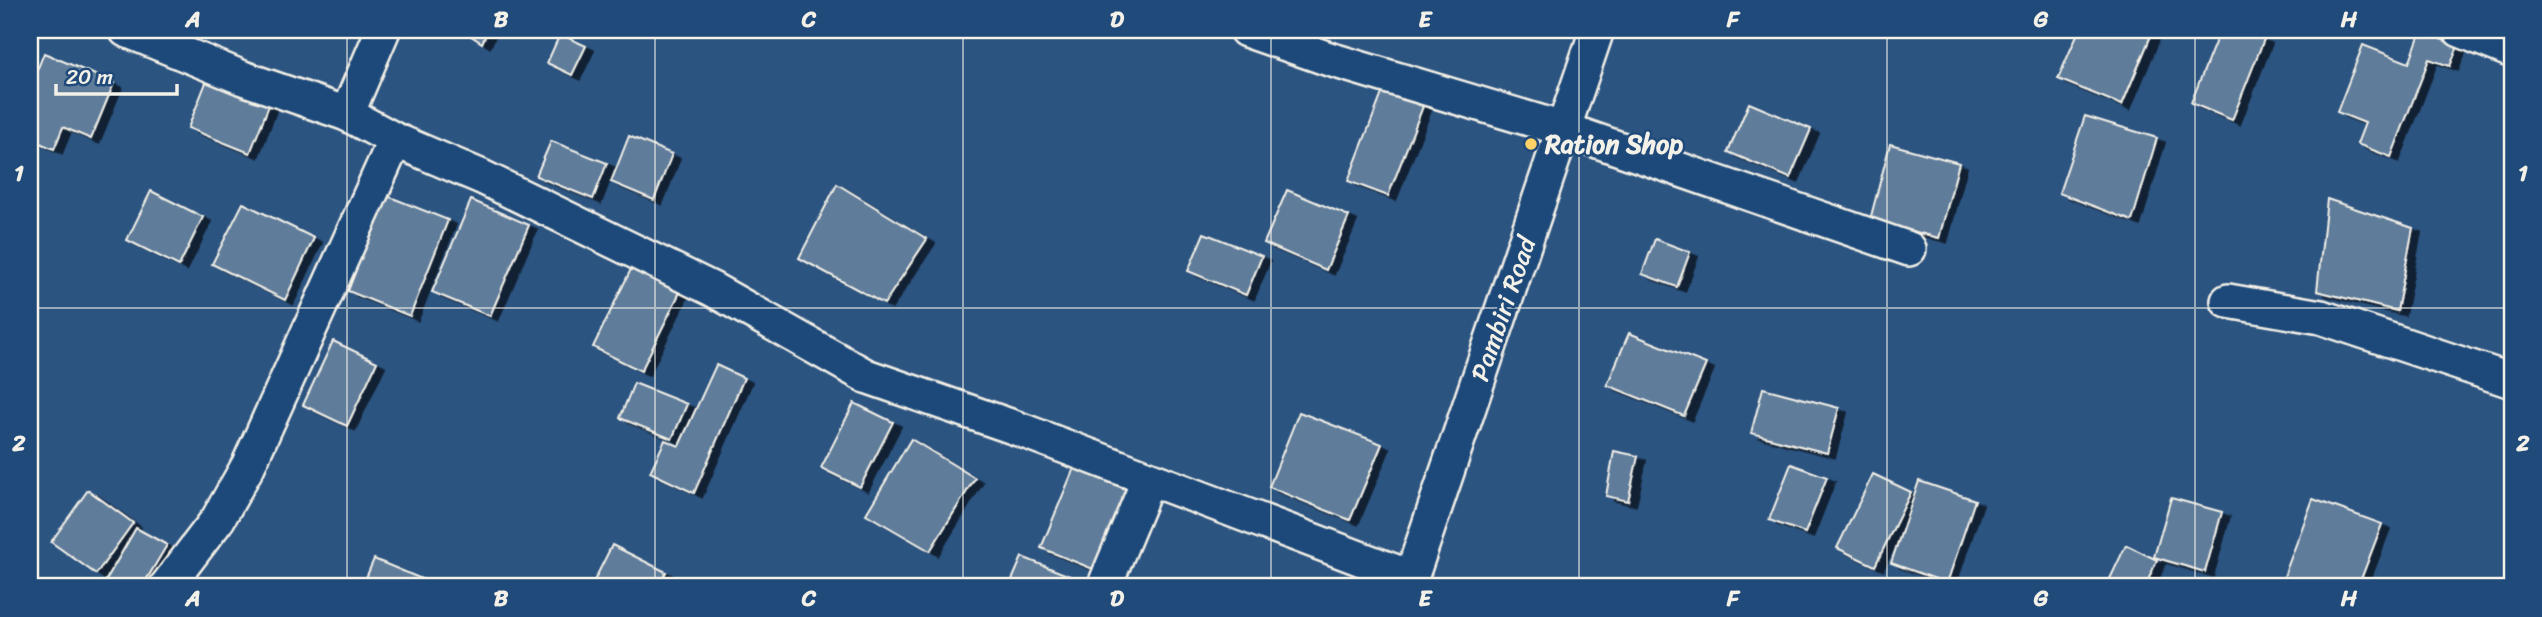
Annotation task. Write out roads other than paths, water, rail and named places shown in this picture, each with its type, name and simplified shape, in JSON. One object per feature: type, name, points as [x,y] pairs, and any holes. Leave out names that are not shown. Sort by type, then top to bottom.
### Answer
[{"type":"street","points":[[126,30],[243,78],[347,114],[395,140],[482,177],[712,289],[866,376],[1149,479],[1410,583]]},
{"type":"street","points":[[347,114],[383,30]]},
{"type":"street","points":[[1245,30],[1329,59],[1563,130],[1909,248]]},
{"type":"street","name":"Pambiri Road","points":[[1410,583],[1597,30]]},
{"type":"street","points":[[2460,30],[2512,51]]},
{"type":"street","points":[[166,587],[218,519],[248,466],[395,140]]},
{"type":"street","points":[[2228,301],[2321,317],[2512,381]]},
{"type":"street","points":[[1104,587],[1149,479]]},
{"type":"place","name":"Ration Shop","points":[[1531,144]]}]
